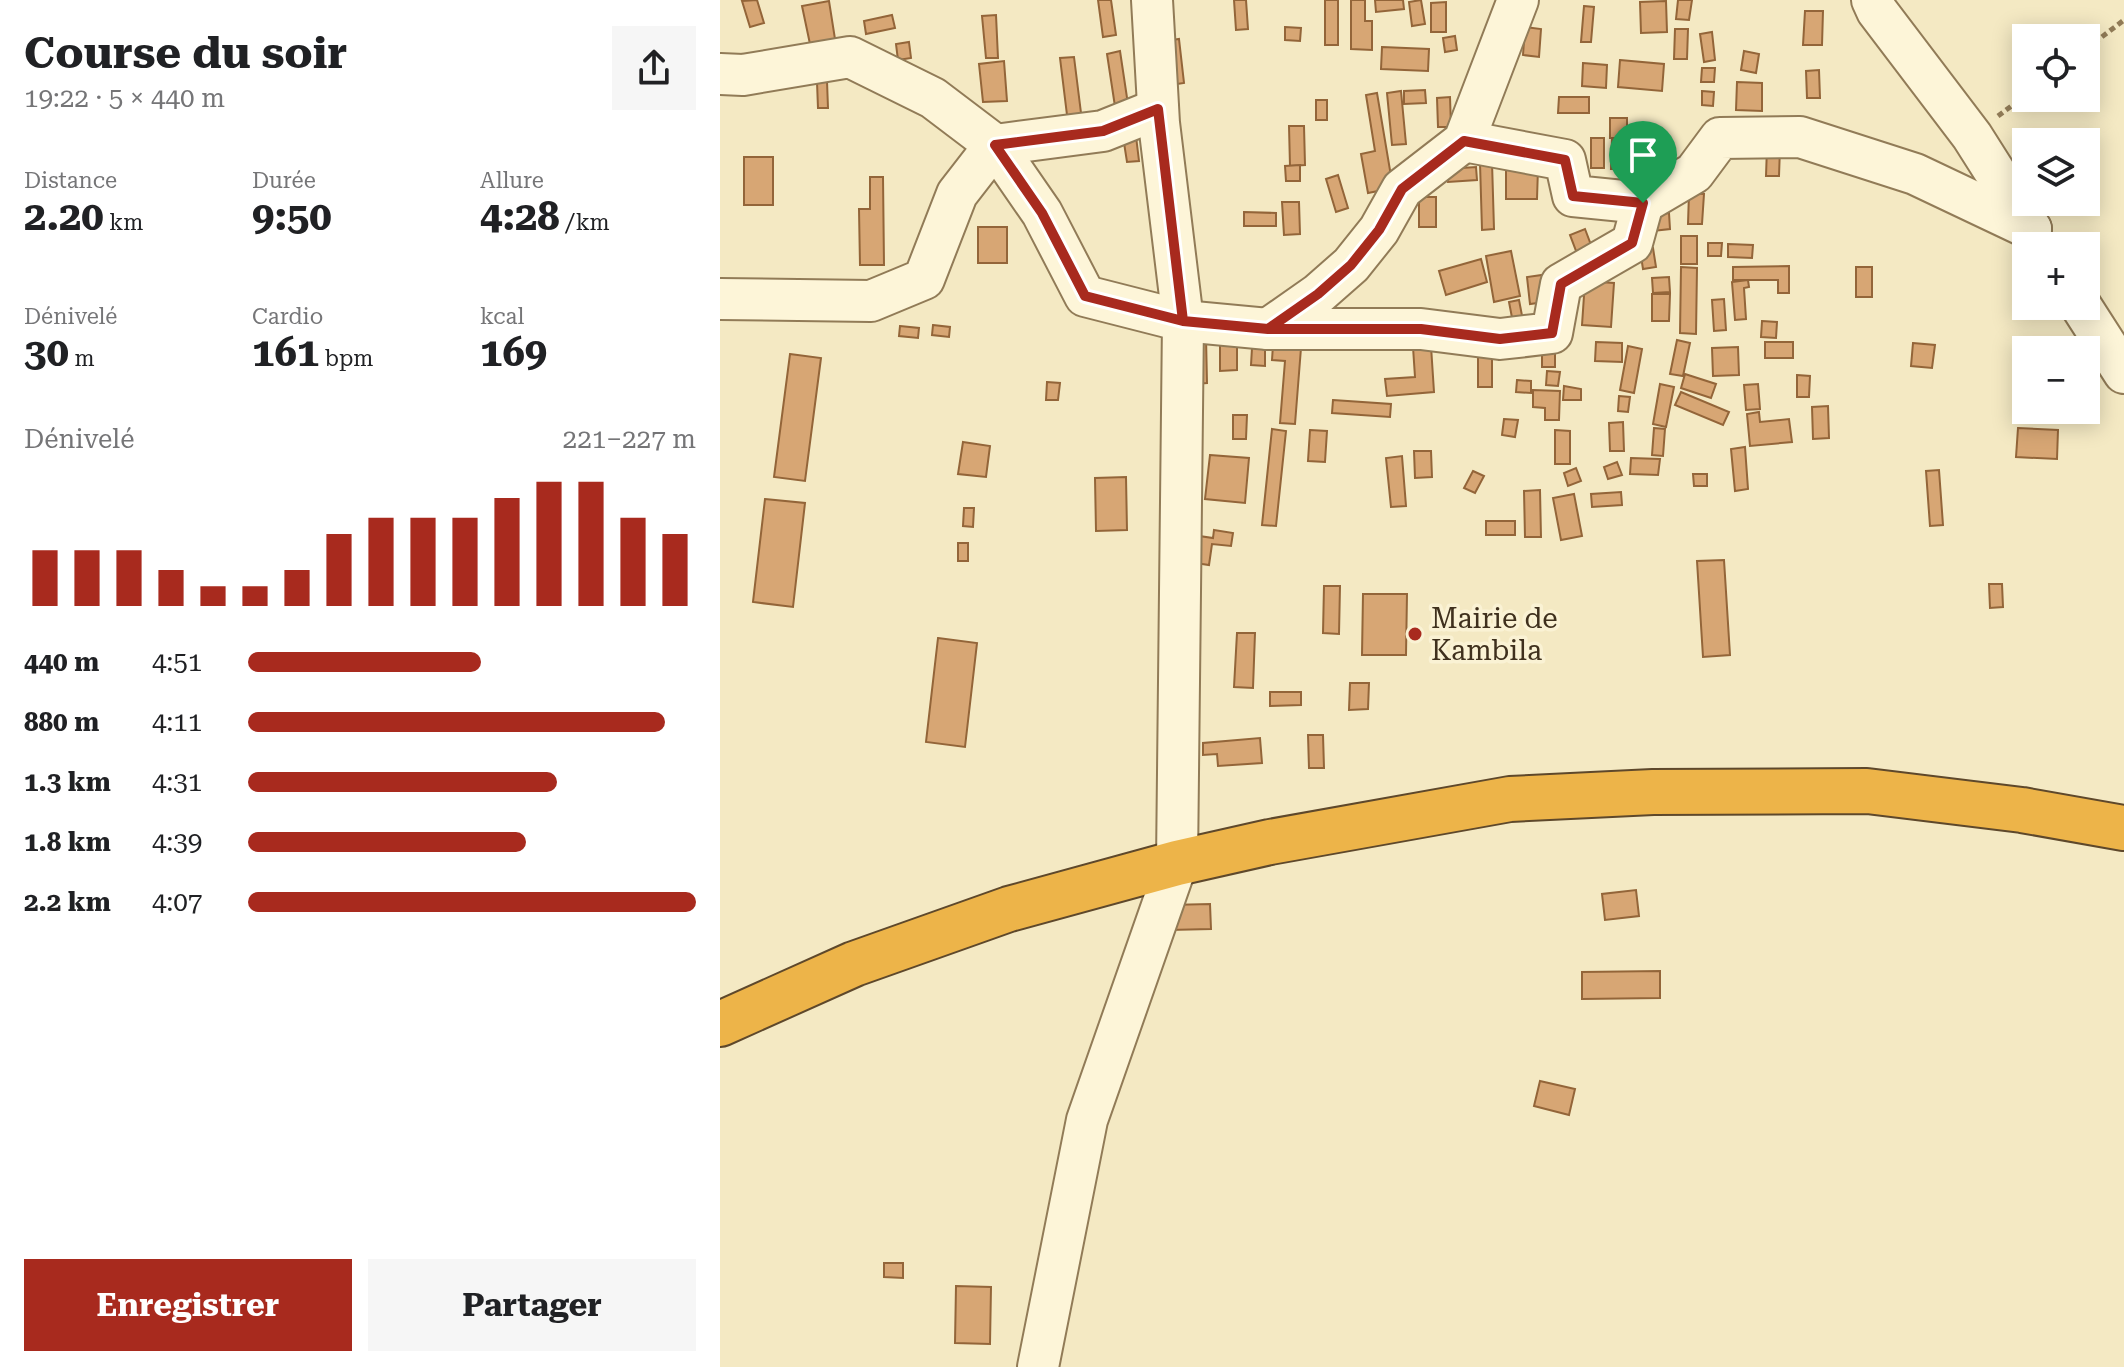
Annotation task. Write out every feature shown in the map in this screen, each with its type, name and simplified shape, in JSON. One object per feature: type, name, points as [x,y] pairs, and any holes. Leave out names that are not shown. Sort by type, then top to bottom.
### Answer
[{"type":"highway","points":[[720,1024],[854,964],[995,914],[1177,863],[1270,842],[1510,799],[1653,792],[1867,791],[2022,810],[2124,828]]},
{"type":"street","points":[[1038,1367],[1087,1120],[1177,863],[1183,321],[1158,109],[1152,0]]},
{"type":"street","points":[[1268,329],[1318,294],[1351,265],[1379,230],[1402,189],[1464,141],[1518,0]]},
{"type":"street","points":[[1872,0],[1877,11],[1972,136],[2034,232]]},
{"type":"street","points":[[720,74],[743,75],[850,57],[933,98],[995,145],[1042,213],[1085,296],[1183,321],[1268,329],[1421,329],[1500,339],[1552,333],[1561,284],[1632,243],[1643,203]]},
{"type":"street","points":[[720,299],[871,301],[924,279],[957,194],[995,145],[1103,131],[1158,109]]},
{"type":"street","points":[[1464,141],[1565,160],[1573,196],[1643,203],[1694,173],[1720,138],[1800,137],[1915,174],[2027,232]]},
{"type":"street","points":[[2090,320],[2124,373]]},
{"type":"path","points":[[2100,38],[2124,20]]},
{"type":"building","points":[[757,0],[764,23],[750,27],[742,1]]},
{"type":"building","points":[[1098,0],[1111,0],[1116,35],[1103,37]]},
{"type":"building","points":[[1234,0],[1246,0],[1248,29],[1236,30]]},
{"type":"building","points":[[1325,0],[1338,0],[1338,45],[1325,45]]},
{"type":"building","points":[[1351,0],[1365,0],[1365,21],[1372,21],[1372,50],[1351,49]]},
{"type":"building","points":[[1375,0],[1403,0],[1404,9],[1376,12]]},
{"type":"building","points":[[1421,0],[1425,24],[1412,26],[1409,2]]},
{"type":"building","points":[[1678,0],[1692,0],[1689,20],[1676,19]]},
{"type":"building","points":[[829,1],[835,39],[810,44],[802,6]]},
{"type":"building","points":[[1666,1],[1667,32],[1641,33],[1640,2]]},
{"type":"building","points":[[1446,2],[1446,32],[1431,32],[1431,3]]},
{"type":"building","points":[[1584,6],[1594,7],[1591,42],[1581,42]]},
{"type":"building","points":[[1805,11],[1823,11],[1822,45],[1803,45]]},
{"type":"building","points":[[892,15],[895,28],[866,34],[864,21]]},
{"type":"building","points":[[996,15],[998,58],[986,58],[982,16]]},
{"type":"building","points":[[1285,27],[1301,28],[1300,41],[1285,40]]},
{"type":"building","points":[[1525,27],[1541,29],[1539,57],[1523,55]]},
{"type":"building","points":[[1675,29],[1688,29],[1687,59],[1674,59]]},
{"type":"building","points":[[1712,32],[1715,60],[1704,62],[1700,34]]},
{"type":"building","points":[[1455,36],[1457,50],[1445,52],[1443,38]]},
{"type":"building","points":[[1179,39],[1184,83],[1170,85],[1165,41]]},
{"type":"building","points":[[909,42],[911,58],[898,60],[896,44]]},
{"type":"building","points":[[1382,47],[1429,49],[1428,71],[1381,69]]},
{"type":"building","points":[[1120,51],[1129,111],[1116,113],[1107,54]]},
{"type":"building","points":[[1744,51],[1759,54],[1756,73],[1741,70]]},
{"type":"building","points":[[1074,57],[1082,121],[1068,123],[1060,58]]},
{"type":"building","points":[[1620,60],[1664,64],[1662,91],[1618,87]]},
{"type":"building","points":[[1004,61],[1007,101],[983,102],[979,64]]},
{"type":"building","points":[[1583,63],[1607,65],[1606,88],[1582,86]]},
{"type":"building","points":[[1702,68],[1715,68],[1714,82],[1701,82]]},
{"type":"building","points":[[1819,70],[1820,98],[1807,98],[1806,71]]},
{"type":"building","points":[[827,81],[828,108],[818,108],[817,82]]},
{"type":"building","points":[[1737,82],[1762,83],[1762,111],[1736,110]]},
{"type":"building","points":[[1425,90],[1426,103],[1404,104],[1404,91]]},
{"type":"building","points":[[1401,91],[1406,144],[1392,145],[1387,93]]},
{"type":"building","points":[[1702,91],[1714,92],[1713,106],[1702,105]]},
{"type":"building","points":[[1377,93],[1393,188],[1368,193],[1361,154],[1375,151],[1366,95]]},
{"type":"building","points":[[1450,97],[1451,127],[1438,127],[1437,98]]},
{"type":"building","points":[[1559,97],[1589,97],[1589,113],[1558,113]]},
{"type":"building","points":[[1316,100],[1327,100],[1327,120],[1316,120]]},
{"type":"building","points":[[1610,118],[1627,118],[1627,138],[1610,138]]},
{"type":"building","points":[[1289,126],[1304,126],[1305,165],[1290,166]]},
{"type":"building","points":[[1135,128],[1139,161],[1127,162],[1122,130]]},
{"type":"building","points":[[1591,138],[1604,138],[1604,168],[1591,168]]},
{"type":"building","points":[[1612,138],[1627,138],[1627,169],[1611,169]]},
{"type":"building","points":[[1767,147],[1780,148],[1779,176],[1766,176]]},
{"type":"building","points":[[744,157],[773,157],[773,205],[744,205]]},
{"type":"building","points":[[1492,162],[1494,229],[1482,230],[1480,163]]},
{"type":"building","points":[[1300,165],[1300,181],[1286,181],[1285,166]]},
{"type":"building","points":[[1476,167],[1477,180],[1448,182],[1447,169]]},
{"type":"building","points":[[1506,168],[1538,168],[1537,199],[1506,199]]},
{"type":"building","points":[[1338,175],[1348,208],[1336,212],[1326,179]]},
{"type":"building","points":[[870,177],[883,177],[884,265],[860,265],[859,209],[870,209]]},
{"type":"building","points":[[1689,193],[1704,194],[1702,224],[1688,224]]},
{"type":"building","points":[[1419,197],[1436,197],[1436,227],[1419,227]]},
{"type":"building","points":[[1282,202],[1299,202],[1300,234],[1284,235]]},
{"type":"building","points":[[1244,212],[1276,213],[1276,226],[1244,226]]},
{"type":"building","points":[[1669,213],[1670,229],[1644,232],[1642,215]]},
{"type":"building","points":[[978,227],[1007,227],[1007,263],[978,263]]},
{"type":"building","points":[[1585,229],[1596,258],[1581,264],[1570,235]]},
{"type":"building","points":[[1681,236],[1697,236],[1697,264],[1681,264]]},
{"type":"building","points":[[1708,243],[1722,243],[1721,256],[1708,256]]},
{"type":"building","points":[[1728,244],[1753,245],[1752,258],[1728,257]]},
{"type":"building","points":[[1653,248],[1656,267],[1643,269],[1640,250]]},
{"type":"building","points":[[1511,251],[1520,296],[1494,302],[1486,256]]},
{"type":"building","points":[[1481,259],[1487,282],[1446,295],[1439,271]]},
{"type":"building","points":[[1789,266],[1789,293],[1778,293],[1778,280],[1733,280],[1733,267]]},
{"type":"building","points":[[1681,267],[1697,268],[1696,334],[1680,333]]},
{"type":"building","points":[[1856,267],[1872,267],[1872,297],[1856,297]]},
{"type":"building","points":[[1542,275],[1545,302],[1530,304],[1527,277]]},
{"type":"building","points":[[1669,277],[1670,292],[1653,293],[1652,278]]},
{"type":"building","points":[[1748,280],[1749,287],[1744,288],[1746,319],[1735,320],[1732,282]]},
{"type":"building","points":[[1585,281],[1614,283],[1611,327],[1582,325]]},
{"type":"building","points":[[1652,294],[1670,294],[1669,321],[1652,321]]},
{"type":"building","points":[[1724,299],[1726,330],[1714,331],[1712,300]]},
{"type":"building","points":[[1519,300],[1524,326],[1514,328],[1509,302]]},
{"type":"building","points":[[1762,321],[1777,322],[1776,338],[1761,337]]},
{"type":"building","points":[[933,325],[950,327],[949,337],[932,335]]},
{"type":"building","points":[[900,326],[919,328],[918,338],[899,336]]},
{"type":"building","points":[[1206,337],[1207,383],[1194,384],[1193,338]]},
{"type":"building","points":[[1220,340],[1237,340],[1237,370],[1220,371]]},
{"type":"building","points":[[1677,340],[1690,343],[1683,376],[1670,374]]},
{"type":"building","points":[[1478,341],[1492,356],[1492,387],[1478,387]]},
{"type":"building","points":[[1596,342],[1622,343],[1622,362],[1595,361]]},
{"type":"building","points":[[1765,342],[1793,342],[1793,358],[1765,358]]},
{"type":"building","points":[[1913,343],[1935,345],[1932,368],[1911,366]]},
{"type":"building","points":[[1273,345],[1301,348],[1295,424],[1280,423],[1285,361],[1272,360]]},
{"type":"building","points":[[1431,346],[1434,392],[1387,396],[1385,379],[1415,377],[1413,347]]},
{"type":"building","points":[[1628,346],[1642,349],[1634,393],[1620,390]]},
{"type":"building","points":[[1738,347],[1739,375],[1713,376],[1712,348]]},
{"type":"building","points":[[1252,348],[1265,348],[1265,366],[1251,365]]},
{"type":"building","points":[[1542,353],[1555,353],[1555,367],[1542,367]]},
{"type":"building","points":[[790,354],[821,358],[805,481],[774,477]]},
{"type":"building","points":[[1547,371],[1560,372],[1558,386],[1546,385]]},
{"type":"building","points":[[1685,374],[1716,384],[1711,398],[1681,388]]},
{"type":"building","points":[[1797,375],[1810,376],[1809,397],[1797,397]]},
{"type":"building","points":[[1517,380],[1531,381],[1531,393],[1516,392]]},
{"type":"building","points":[[1047,382],[1060,383],[1058,400],[1046,400]]},
{"type":"building","points":[[1660,384],[1674,387],[1666,427],[1653,424]]},
{"type":"building","points":[[1758,384],[1760,409],[1746,410],[1744,385]]},
{"type":"building","points":[[1564,386],[1581,389],[1581,400],[1563,400]]},
{"type":"building","points":[[1533,390],[1560,391],[1559,420],[1545,420],[1545,408],[1533,407]]},
{"type":"building","points":[[1681,392],[1729,412],[1723,425],[1675,405]]},
{"type":"building","points":[[1619,396],[1630,397],[1628,412],[1618,411]]},
{"type":"building","points":[[1333,400],[1391,404],[1390,417],[1332,413]]},
{"type":"building","points":[[1828,406],[1829,438],[1813,439],[1812,407]]},
{"type":"building","points":[[1759,412],[1760,422],[1789,419],[1792,442],[1750,446],[1747,414]]},
{"type":"building","points":[[1233,415],[1247,415],[1246,439],[1233,439]]},
{"type":"building","points":[[1504,419],[1518,420],[1515,437],[1502,435]]},
{"type":"building","points":[[1623,422],[1624,451],[1610,451],[1609,423]]},
{"type":"building","points":[[1654,428],[1665,429],[1663,456],[1652,455]]},
{"type":"building","points":[[2018,428],[2058,430],[2057,459],[2016,457]]},
{"type":"building","points":[[1272,429],[1286,431],[1276,526],[1262,525]]},
{"type":"building","points":[[1310,430],[1327,431],[1325,462],[1308,461]]},
{"type":"building","points":[[1555,430],[1570,431],[1570,464],[1555,464]]},
{"type":"building","points":[[963,442],[990,446],[986,477],[958,474]]},
{"type":"building","points":[[1745,447],[1748,489],[1735,491],[1731,449]]},
{"type":"building","points":[[1414,451],[1431,451],[1432,477],[1415,478]]},
{"type":"building","points":[[1210,455],[1249,458],[1245,503],[1205,499]]},
{"type":"building","points":[[1402,456],[1406,506],[1391,507],[1386,458]]},
{"type":"building","points":[[1631,458],[1660,459],[1658,475],[1630,474]]},
{"type":"building","points":[[1617,462],[1622,475],[1608,479],[1604,467]]},
{"type":"building","points":[[1576,468],[1581,481],[1568,486],[1564,473]]},
{"type":"building","points":[[1939,470],[1943,525],[1930,526],[1926,471]]},
{"type":"building","points":[[1473,471],[1484,476],[1475,493],[1464,488]]},
{"type":"building","points":[[1693,474],[1707,474],[1707,486],[1694,486]]},
{"type":"building","points":[[1126,477],[1127,530],[1096,531],[1095,478]]},
{"type":"building","points":[[1540,490],[1541,537],[1525,537],[1524,491]]},
{"type":"building","points":[[1621,492],[1622,505],[1592,507],[1591,494]]},
{"type":"building","points":[[1574,494],[1582,536],[1561,540],[1553,498]]},
{"type":"building","points":[[765,499],[805,503],[793,607],[753,602]]},
{"type":"building","points":[[964,508],[974,508],[973,527],[963,526]]},
{"type":"building","points":[[1486,521],[1515,521],[1515,535],[1486,535]]},
{"type":"building","points":[[1214,530],[1233,533],[1231,546],[1212,544],[1209,565],[1195,563],[1199,536],[1213,538]]},
{"type":"building","points":[[958,543],[968,543],[968,561],[958,561]]},
{"type":"building","points":[[1724,560],[1730,655],[1703,657],[1697,561]]},
{"type":"building","points":[[1989,584],[2002,584],[2003,607],[1990,608]]},
{"type":"building","points":[[1324,586],[1340,586],[1339,634],[1323,633]]},
{"type":"building","points":[[1363,594],[1407,594],[1406,655],[1362,655]]},
{"type":"building","points":[[1237,633],[1255,633],[1253,688],[1234,687]]},
{"type":"building","points":[[938,638],[977,643],[965,747],[926,742]]},
{"type":"building","points":[[1350,683],[1369,683],[1368,709],[1349,710]]},
{"type":"building","points":[[1270,692],[1301,692],[1301,705],[1270,706]]},
{"type":"building","points":[[1308,735],[1323,735],[1324,768],[1309,768]]},
{"type":"building","points":[[1260,738],[1262,763],[1218,766],[1217,754],[1203,755],[1203,743]]},
{"type":"building","points":[[1636,890],[1639,916],[1605,920],[1602,894]]},
{"type":"building","points":[[1210,904],[1211,929],[1169,930],[1169,905]]},
{"type":"building","points":[[1660,971],[1660,998],[1582,999],[1582,972]]},
{"type":"building","points":[[1540,1081],[1575,1089],[1569,1115],[1534,1106]]},
{"type":"building","points":[[884,1263],[903,1263],[903,1278],[884,1277]]},
{"type":"building","points":[[956,1286],[991,1287],[990,1344],[955,1343]]},
{"type":"place","name":"Mairie de Kambila","points":[[1415,634]]},
{"type":"route","points":[[1643,203],[1573,196],[1565,160],[1464,141],[1402,189],[1379,230],[1351,265],[1318,294],[1268,329],[1183,321],[1158,109],[1103,131],[995,145],[1042,213],[1085,296],[1183,321],[1268,329],[1421,329],[1500,339],[1552,333],[1561,284],[1632,243],[1643,203]]}]
